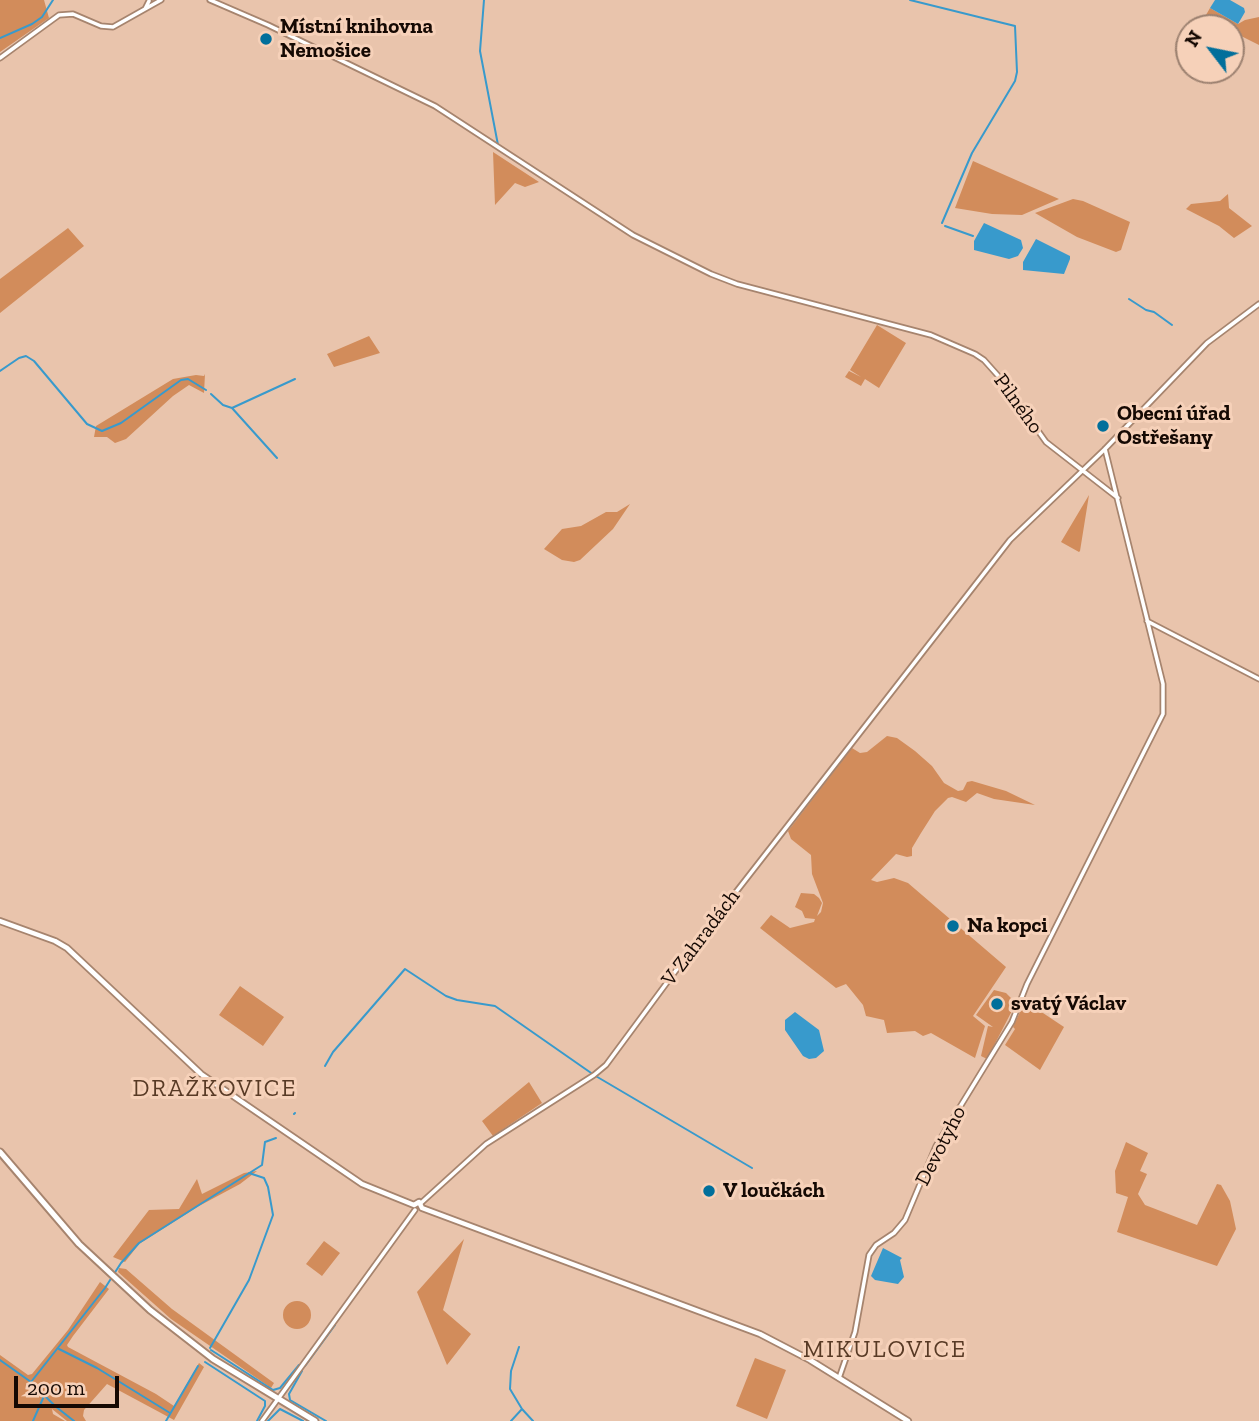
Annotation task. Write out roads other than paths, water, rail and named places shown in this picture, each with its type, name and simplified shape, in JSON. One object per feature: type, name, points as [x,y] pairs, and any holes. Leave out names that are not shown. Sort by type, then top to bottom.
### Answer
[{"type":"main road","points":[[0,921],[67,948],[193,1067],[362,1184],[415,1207],[417,1202],[739,1325],[801,1355],[908,1421]]},
{"type":"main road","points":[[0,1152],[48,1210],[117,1281],[198,1348],[315,1421]]},
{"type":"street","name":"Pilného","points":[[210,0],[429,103],[633,235],[711,274],[737,284],[943,339],[984,360],[1002,379],[1042,438],[1118,498]]},
{"type":"street","points":[[140,13],[148,6],[149,1],[158,2]]},
{"type":"street","points":[[0,58],[63,14],[78,15],[101,26],[110,27],[119,25],[158,2]]},
{"type":"street","name":"V Zahradách","points":[[421,1205],[486,1144],[594,1075],[614,1055],[694,946],[1010,540],[1105,449],[1207,343],[1259,304]]},
{"type":"street","name":"Devotyho","points":[[839,1378],[855,1332],[867,1259],[873,1247],[897,1231],[908,1215],[936,1146],[1012,1022],[1027,985],[1161,718],[1164,689],[1105,449]]},
{"type":"street","points":[[1147,621],[1259,680]]},
{"type":"street","points":[[262,1421],[415,1207]]},
{"type":"water","points":[[1215,0],[1230,0],[1244,8],[1245,12],[1220,14],[1210,8]]},
{"type":"water","points":[[984,223],[1021,240],[1023,248],[1018,256],[1009,259],[974,250],[974,241]]},
{"type":"water","points":[[1036,239],[1070,256],[1064,274],[1023,270],[1023,262]]},
{"type":"water","points":[[795,1012],[819,1030],[824,1051],[816,1058],[803,1056],[785,1030],[785,1020]]},
{"type":"water","points":[[883,1248],[902,1258],[900,1260],[904,1277],[898,1284],[875,1280],[871,1276]]},
{"type":"waterway","points":[[0,38],[42,17],[53,0]]},
{"type":"waterway","points":[[484,0],[480,51],[498,145]]},
{"type":"waterway","points":[[910,0],[1015,26],[1015,81],[972,153],[942,223]]},
{"type":"waterway","points":[[945,226],[973,236]]},
{"type":"waterway","points":[[1129,299],[1172,325]]},
{"type":"waterway","points":[[0,371],[26,356],[34,361],[87,424],[102,431],[121,423],[181,380],[188,379],[206,390]]},
{"type":"waterway","points":[[232,408],[295,379]]},
{"type":"waterway","points":[[211,394],[223,405],[232,408],[277,458]]},
{"type":"waterway","points":[[325,1066],[333,1052],[405,969],[446,996],[495,1006],[594,1075],[752,1168]]},
{"type":"waterway","points":[[31,1382],[139,1243],[262,1165],[265,1142],[276,1138]]},
{"type":"waterway","points":[[210,1348],[249,1280],[273,1215],[264,1178],[249,1173]]},
{"type":"waterway","points":[[305,1366],[335,1325]]},
{"type":"waterway","points":[[519,1347],[511,1371],[510,1389],[522,1409]]},
{"type":"waterway","points":[[59,1349],[97,1368],[170,1413]]},
{"type":"waterway","points":[[211,1350],[273,1390],[280,1388],[299,1365]]},
{"type":"waterway","points":[[0,1360],[31,1382],[74,1421]]},
{"type":"waterway","points":[[205,1362],[265,1401],[257,1421]]},
{"type":"waterway","points":[[166,1421],[198,1366]]},
{"type":"waterway","points":[[302,1371],[289,1394],[290,1400],[326,1421]]},
{"type":"waterway","points":[[33,1421],[44,1396]]},
{"type":"waterway","points":[[268,1421],[280,1409],[303,1421]]},
{"type":"waterway","points":[[511,1421],[522,1409],[533,1421]]},
{"type":"place","name":"Místní knihovna Nemošice","points":[[266,39]]},
{"type":"place","name":"Obecní úřad Ostřešany","points":[[1103,426]]},
{"type":"place","name":"Na kopci","points":[[953,926]]},
{"type":"place","name":"svatý Václav","points":[[997,1004]]},
{"type":"place","name":"V loučkách","points":[[709,1191]]},
{"type":"district","name":"DRAŽKOVICE","points":[[215,1089]]},
{"type":"district","name":"MIKULOVICE","points":[[885,1350]]}]
